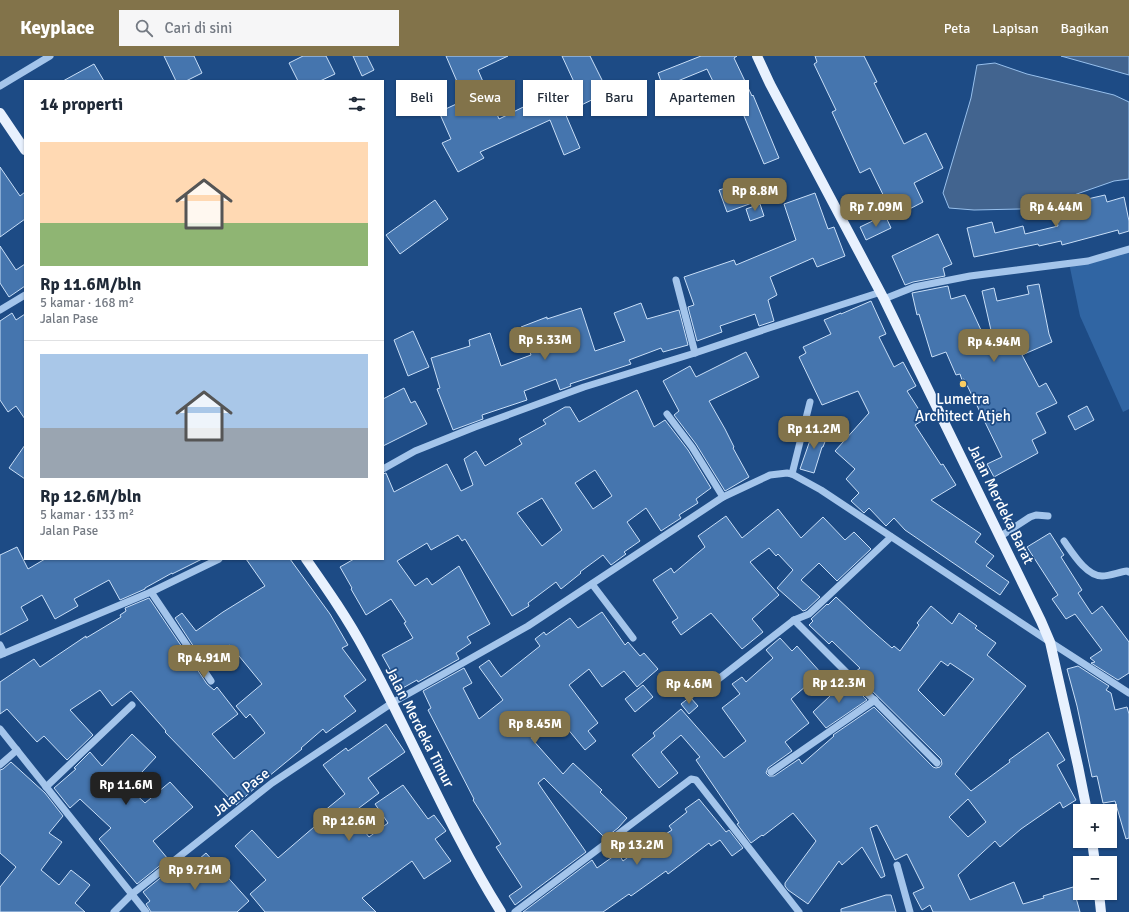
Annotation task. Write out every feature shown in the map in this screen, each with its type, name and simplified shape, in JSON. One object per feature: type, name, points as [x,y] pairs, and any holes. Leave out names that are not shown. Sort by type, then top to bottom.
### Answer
[{"type":"main road","name":"Jalan Merdeka Barat","points":[[757,56],[770,84],[883,295],[1050,642],[1086,804]]},
{"type":"main road","points":[[0,113],[24,149]]},
{"type":"main road","name":"Jalan Merdeka Timur","points":[[307,560],[338,605],[365,650],[473,865],[501,912]]},
{"type":"main road","points":[[1100,900],[1101,912]]},
{"type":"street","points":[[0,86],[50,56]]},
{"type":"street","points":[[384,468],[415,452],[475,427],[562,395],[769,328],[883,295],[914,288],[970,276],[1088,261],[1129,249]]},
{"type":"street","points":[[676,280],[695,353]]},
{"type":"street","points":[[0,310],[24,296]]},
{"type":"street","points":[[810,402],[792,474],[821,490],[1129,693]]},
{"type":"street","points":[[667,414],[692,447],[723,497]]},
{"type":"street","name":"Jalan Pase","points":[[114,912],[132,894],[272,784],[392,703],[528,626],[723,497],[770,475],[792,474]]},
{"type":"street","points":[[1000,536],[1030,516],[1048,516]]},
{"type":"street","points":[[716,681],[794,620],[809,614],[891,537]]},
{"type":"street","points":[[1064,540],[1081,564],[1095,574],[1101,576],[1127,571],[1129,572]]},
{"type":"street","points":[[0,645],[2,654],[151,592],[217,560]]},
{"type":"street","points":[[592,584],[633,638]]},
{"type":"street","points":[[151,592],[211,681]]},
{"type":"street","points":[[794,620],[937,763]]},
{"type":"street","points":[[772,772],[875,700]]},
{"type":"street","points":[[46,787],[132,705]]},
{"type":"street","points":[[0,729],[146,912]]},
{"type":"street","points":[[0,765],[17,750]]},
{"type":"street","points":[[515,912],[691,779],[696,780],[799,912]]},
{"type":"street","points":[[898,865],[910,912]]},
{"type":"shaded area","points":[[1061,56],[1129,56],[1129,75]]},
{"type":"shaded area","points":[[995,63],[1027,74],[1114,95],[1129,102],[1129,179],[1114,181],[1074,195],[1020,209],[974,210],[949,208],[943,193],[971,98],[977,65]]},
{"type":"shaded area","points":[[1129,249],[1129,409],[1123,412],[1080,316],[1069,263]]},
{"type":"building","points":[[164,56],[194,56],[202,73],[188,80],[176,80]]},
{"type":"building","points":[[303,56],[326,56],[335,74],[322,80],[298,80],[289,63]]},
{"type":"building","points":[[353,56],[367,56],[374,70],[362,76]]},
{"type":"building","points":[[446,56],[508,56],[478,70],[482,80],[456,80]]},
{"type":"building","points":[[562,56],[590,56],[602,80],[591,80],[591,100],[583,104],[583,80],[573,80]]},
{"type":"building","points":[[701,56],[737,56],[734,58],[744,80],[712,80],[707,69],[680,80],[660,80],[658,73]]},
{"type":"building","points":[[815,56],[864,56],[877,82],[874,83],[904,144],[926,133],[943,168],[914,183],[923,202],[894,217],[870,168],[860,173],[832,112],[836,110],[814,64],[817,62]]},
{"type":"building","points":[[94,64],[103,80],[65,80]]},
{"type":"building","points":[[749,90],[752,96],[753,95],[779,158],[764,164],[744,116],[749,116]]},
{"type":"building","points":[[455,105],[455,116],[498,116],[499,119],[505,116],[515,116],[515,111],[523,107],[523,116],[566,116],[580,148],[564,155],[550,120],[480,152],[484,158],[458,172],[442,143],[451,139],[441,116],[447,116],[447,108]]},
{"type":"building","points":[[0,167],[20,196],[24,193],[24,220],[0,237]]},
{"type":"building","points":[[744,182],[752,203],[727,212],[719,190]]},
{"type":"building","points":[[815,193],[828,229],[834,227],[845,256],[817,267],[813,258],[770,277],[777,295],[768,300],[774,321],[759,326],[755,314],[720,326],[722,332],[697,341],[688,307],[694,305],[684,277],[734,260],[736,265],[796,240],[784,204]]},
{"type":"building","points":[[1105,195],[1107,202],[1124,197],[1129,221],[1129,231],[1119,234],[1118,230],[1062,245],[1061,241],[1039,246],[1038,244],[974,257],[967,228],[992,222],[995,233],[1023,226],[1025,234],[1058,226],[1056,217],[1086,210],[1083,200]]},
{"type":"building","points":[[435,200],[448,219],[400,254],[386,235]]},
{"type":"building","points":[[760,204],[764,216],[750,221],[746,209]]},
{"type":"building","points":[[885,215],[891,228],[866,240],[860,227]]},
{"type":"building","points":[[938,234],[952,264],[943,268],[945,276],[905,285],[892,256]]},
{"type":"building","points":[[0,246],[16,270],[24,265],[24,287],[9,297],[0,283]]},
{"type":"building","points":[[1039,284],[1052,342],[1022,355],[1039,387],[1046,383],[1057,403],[1036,413],[1046,433],[1032,440],[1038,453],[994,477],[987,464],[1002,457],[964,379],[962,380],[960,374],[956,375],[946,352],[932,357],[919,314],[917,315],[912,293],[948,286],[951,299],[965,295],[986,341],[993,339],[982,291],[994,288],[997,301],[1029,294],[1027,286]]},
{"type":"building","points":[[871,301],[886,334],[879,337],[894,367],[903,362],[916,386],[907,391],[925,419],[915,425],[956,485],[931,500],[981,534],[975,542],[994,556],[986,566],[1009,582],[1000,595],[905,530],[894,518],[886,526],[869,508],[864,513],[851,501],[859,493],[846,479],[855,469],[835,451],[869,413],[858,391],[822,405],[799,357],[806,353],[803,347],[831,334],[824,320]]},
{"type":"building","points":[[641,303],[647,319],[679,310],[688,345],[663,352],[661,348],[629,360],[631,364],[570,384],[571,386],[560,390],[556,379],[524,391],[527,400],[482,415],[483,419],[453,430],[437,389],[440,388],[431,358],[470,346],[469,340],[490,333],[501,366],[531,355],[521,327],[547,317],[547,319],[581,308],[595,351],[625,341],[614,313]]},
{"type":"building","points":[[12,313],[16,320],[24,315],[24,418],[16,406],[8,412],[0,400],[0,321]]},
{"type":"building","points":[[413,331],[429,367],[408,376],[394,340]]},
{"type":"building","points":[[746,352],[759,377],[709,401],[749,477],[725,491],[696,444],[674,415],[679,411],[663,381],[690,366],[696,377]]},
{"type":"building","points":[[404,388],[411,403],[415,401],[427,424],[384,446],[384,398]]},
{"type":"building","points":[[637,390],[654,427],[665,420],[688,450],[711,488],[696,499],[698,503],[679,515],[681,518],[661,531],[646,508],[627,522],[640,541],[624,552],[626,554],[611,565],[603,555],[580,572],[581,573],[561,589],[556,582],[528,603],[529,606],[512,616],[465,539],[462,541],[458,535],[431,550],[427,543],[397,561],[415,586],[427,578],[432,585],[459,566],[490,624],[467,637],[471,643],[456,653],[459,659],[418,682],[417,680],[401,689],[382,655],[413,638],[404,623],[406,622],[391,599],[366,615],[340,567],[352,560],[384,560],[384,474],[386,473],[394,492],[447,464],[461,491],[473,485],[464,459],[476,451],[485,466],[522,444],[519,439],[546,424],[543,420],[565,407],[570,407],[579,422]],"holes":[[[595,470],[612,496],[593,509],[575,483]],[[542,498],[562,530],[542,546],[517,513]]]},
{"type":"building","points":[[1087,406],[1094,420],[1075,430],[1068,416]]},
{"type":"building","points":[[815,426],[829,431],[822,447],[814,473],[800,469]]},
{"type":"building","points":[[24,446],[24,478],[9,468]]},
{"type":"building","points":[[778,509],[801,538],[823,517],[845,540],[854,532],[871,549],[837,581],[819,563],[801,580],[820,597],[803,611],[777,588],[793,570],[778,554],[776,556],[769,548],[750,562],[779,595],[752,619],[763,632],[742,649],[711,613],[681,635],[672,622],[678,618],[653,580],[671,568],[674,573],[705,547],[698,536],[726,516],[742,538]]},
{"type":"building","points":[[1050,533],[1064,555],[1061,557],[1082,590],[1078,593],[1092,614],[1102,606],[1129,642],[1129,673],[1118,680],[1091,663],[1095,662],[1090,658],[1102,650],[1075,614],[1066,619],[1052,599],[1058,595],[1027,547]]},
{"type":"building","points":[[17,547],[28,569],[43,560],[200,560],[172,573],[145,589],[120,600],[109,580],[74,599],[78,606],[55,619],[42,595],[21,607],[28,620],[0,635],[0,555]]},
{"type":"building","points":[[247,560],[291,560],[330,614],[348,645],[342,648],[366,680],[344,696],[356,711],[326,733],[323,729],[301,748],[302,749],[236,805],[165,732],[166,731],[131,691],[112,706],[100,690],[70,710],[93,735],[67,760],[44,736],[37,742],[7,709],[0,714],[0,682],[34,659],[40,667],[86,636],[86,638],[121,617],[120,615],[126,611],[125,608],[149,598],[207,684],[214,690],[217,687],[238,714],[212,734],[234,759],[265,733],[250,714],[246,718],[236,706],[262,684],[230,645],[205,664],[175,618],[182,613],[196,631],[265,586]]},
{"type":"building","points":[[836,597],[892,648],[894,646],[900,651],[919,625],[917,623],[931,606],[952,624],[959,613],[977,626],[975,628],[996,643],[987,655],[1026,686],[955,774],[971,791],[1010,762],[1009,760],[1048,732],[1065,760],[1057,765],[1076,800],[1063,808],[1060,802],[1021,829],[1000,847],[995,841],[958,875],[970,900],[1014,882],[1023,904],[1073,887],[1073,900],[1077,900],[1080,912],[933,912],[930,905],[922,910],[913,893],[924,888],[907,854],[895,860],[877,825],[870,828],[885,876],[881,878],[862,847],[842,865],[839,861],[808,904],[788,890],[785,886],[785,883],[816,841],[793,813],[763,836],[762,835],[751,843],[696,760],[700,757],[681,735],[661,752],[678,773],[659,788],[632,755],[655,736],[653,733],[681,709],[724,758],[746,741],[722,708],[740,694],[732,684],[742,677],[746,682],[773,658],[766,650],[780,638],[792,651],[797,646],[821,673],[791,699],[809,723],[785,742],[792,751],[768,768],[766,773],[769,776],[774,776],[799,759],[802,764],[834,736],[833,735],[874,707],[933,767],[940,767],[942,764],[941,759],[854,673],[860,668],[832,641],[829,644],[809,625],[813,621],[811,619],[827,604],[828,605]],"holes":[[[941,661],[948,666],[950,663],[974,679],[944,716],[918,690]],[[968,799],[986,822],[968,837],[949,817]]]},
{"type":"building","points":[[602,612],[625,645],[628,642],[640,656],[644,653],[658,669],[637,687],[624,671],[602,687],[589,669],[569,685],[598,723],[588,731],[596,741],[585,750],[557,716],[531,738],[563,774],[573,763],[602,790],[600,792],[627,818],[618,828],[605,838],[544,778],[538,783],[586,852],[515,905],[509,896],[522,887],[496,847],[501,844],[473,800],[474,799],[428,710],[431,708],[423,691],[464,668],[472,683],[463,688],[479,719],[503,700],[479,667],[489,660],[501,677],[540,646],[535,639],[544,632],[546,635],[570,618],[578,628]]},
{"type":"building","points":[[1078,666],[1109,686],[1106,690],[1111,693],[1115,710],[1127,707],[1129,714],[1129,838],[1126,839],[1117,804],[1115,801],[1103,803],[1097,776],[1092,777],[1077,706],[1067,669]]},
{"type":"building","points":[[847,680],[867,700],[826,728],[813,712]]},
{"type":"building","points":[[643,685],[653,697],[635,712],[625,699]]},
{"type":"building","points":[[690,697],[698,706],[689,714],[681,704]]},
{"type":"building","points":[[386,724],[405,752],[368,778],[379,793],[351,814],[369,837],[388,823],[375,804],[403,785],[428,819],[434,815],[446,831],[435,839],[451,861],[424,879],[412,861],[362,898],[376,912],[265,912],[250,894],[266,880],[235,846],[252,830],[278,858],[321,821],[318,816],[345,794],[323,765],[346,748],[348,751]]},
{"type":"building","points":[[132,734],[156,757],[128,787],[145,803],[170,782],[193,807],[153,841],[168,859],[137,884],[99,839],[111,828],[80,799],[70,808],[54,788],[76,769],[74,768],[90,752],[102,766]]},
{"type":"building","points":[[11,762],[45,793],[63,816],[49,833],[62,842],[41,870],[59,885],[71,870],[90,885],[75,903],[85,912],[0,912],[0,887],[16,867],[0,853],[0,770]]},
{"type":"building","points":[[699,799],[726,832],[729,830],[743,848],[732,856],[720,840],[711,846],[709,843],[668,874],[666,871],[631,896],[629,894],[603,912],[523,912],[592,860],[597,868],[618,853],[623,861],[644,845],[645,847],[672,830],[669,826],[687,812],[685,809]]},
{"type":"building","points":[[206,853],[249,901],[237,912],[151,912],[146,904],[150,901],[143,892],[175,866],[180,872],[182,870],[184,872]]},
{"type":"building","points":[[886,895],[891,895],[896,912],[841,912],[841,909]]},
{"type":"place","name":"Lumetra Architect Atjeh","points":[[963,384]]}]
